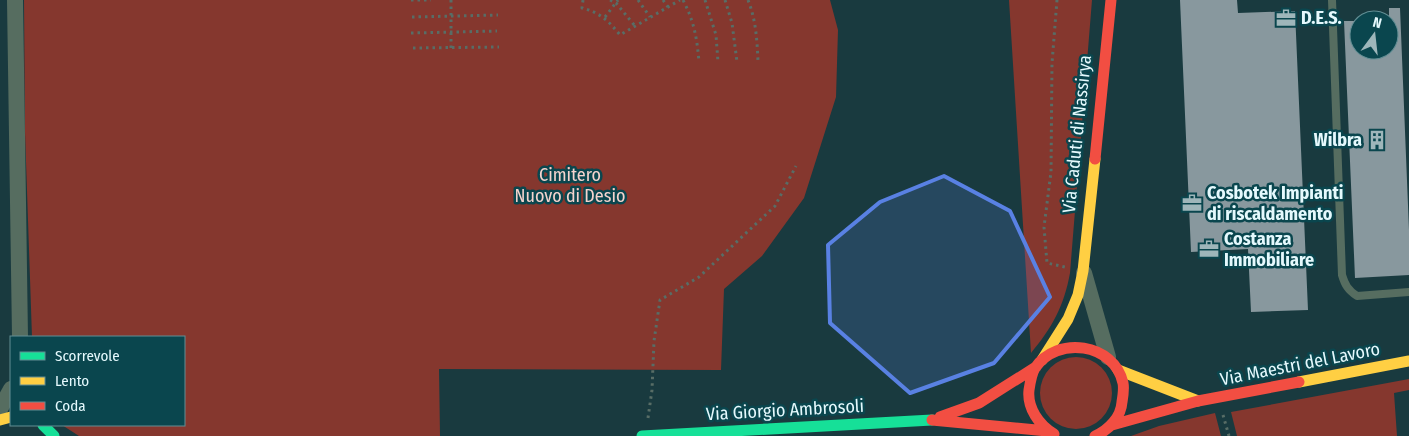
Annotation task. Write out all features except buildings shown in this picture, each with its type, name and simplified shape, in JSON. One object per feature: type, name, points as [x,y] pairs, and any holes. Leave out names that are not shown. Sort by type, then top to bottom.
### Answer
[{"type":"main road","name":"Via Caduti di Nassirya","points":[[1039,363],[1068,319],[1078,296],[1083,272],[1111,0]]},
{"type":"main road","name":"Via Giorgio Ambrosoli","points":[[931,420],[956,413],[989,399],[1053,351],[1067,346],[1082,346],[1096,350],[1108,357]]},
{"type":"main road","points":[[1095,436],[1101,434],[1112,425],[1120,412],[1124,399],[1123,384],[1118,370],[1108,357]]},
{"type":"main road","name":"Via Maestri del Lavoro","points":[[1112,425],[1198,401],[1409,361]]},
{"type":"main road","points":[[1039,363],[1029,383],[1029,401],[1035,418],[1052,434]]},
{"type":"main road","points":[[1118,370],[1198,401]]},
{"type":"main road","name":"Via Giorgio Ambrosoli","points":[[642,436],[931,420],[1052,434]]},
{"type":"main road","points":[[44,426],[54,436]]},
{"type":"street","points":[[15,0],[20,336]]},
{"type":"street","name":"Via Caduti di Nassirya","points":[[1083,272],[1108,357]]},
{"type":"street","points":[[0,409],[10,391]]},
{"type":"lane","points":[[1332,0],[1342,275],[1349,291],[1357,296],[1409,292]]},
{"type":"path","points":[[411,0],[432,0]]},
{"type":"path","points":[[451,0],[451,48]]},
{"type":"path","points":[[583,0],[582,8],[605,17],[620,35],[681,0],[693,19],[698,40],[700,62]]},
{"type":"path","points":[[610,0],[617,2],[635,26]]},
{"type":"path","points":[[638,0],[650,17]]},
{"type":"path","points":[[663,0],[668,7]]},
{"type":"path","points":[[705,0],[716,35],[718,62]]},
{"type":"path","points":[[725,0],[732,23],[737,62]]},
{"type":"path","points":[[748,0],[757,34],[758,61]]},
{"type":"path","points":[[1057,0],[1052,63],[1051,172],[1044,227],[1047,263],[1083,272]]},
{"type":"path","points":[[605,17],[617,2]]},
{"type":"path","points":[[412,17],[498,15]]},
{"type":"path","points":[[411,33],[497,31]]},
{"type":"path","points":[[413,48],[499,46]]},
{"type":"path","points":[[646,436],[652,390],[654,342],[660,300],[699,277],[776,206],[796,166]]},
{"type":"highlighted area","points":[[944,176],[1010,211],[1050,297],[994,363],[910,393],[830,323],[828,245],[880,202]]},
{"type":"green space","name":"Cimitero Nuovo di Desio","points":[[24,0],[830,0],[838,30],[836,97],[804,198],[762,256],[724,289],[721,370],[439,369],[440,436],[79,436],[64,426],[185,426],[185,336],[32,336],[25,132]]},
{"type":"green space","points":[[1009,0],[1092,0],[1070,273],[1061,306],[1045,335],[1031,353]]},
{"type":"green space","points":[[1083,357],[1102,367],[1110,379],[1112,393],[1110,407],[1102,419],[1090,427],[1069,429],[1050,419],[1042,407],[1040,386],[1050,367],[1062,359]]},
{"type":"green space","points":[[1409,379],[1409,390],[1394,393],[1397,436],[1237,436],[1231,412]]},
{"type":"green space","points":[[1215,413],[1221,436],[1131,436],[1159,426]]},
{"type":"traffic: fast","points":[[642,436],[932,420]]},
{"type":"traffic: fast","points":[[44,426],[54,436]]},
{"type":"traffic: slow","points":[[1042,360],[1068,319],[1078,295],[1083,271],[1095,159]]},
{"type":"traffic: slow","points":[[1299,382],[1409,361]]},
{"type":"traffic: slow","points":[[1118,370],[1198,401]]},
{"type":"traffic: slow","points":[[0,420],[10,417]]},
{"type":"traffic: jam","points":[[1095,159],[1111,0]]},
{"type":"traffic: jam","points":[[1054,434],[1043,426],[1032,409],[1029,390],[1033,373],[1035,368],[1045,358],[1057,351],[1070,348],[1084,348],[1097,352],[1109,359],[1118,370],[1123,383],[1121,408],[1117,418],[1109,427],[1095,436]]},
{"type":"traffic: jam","points":[[940,417],[979,403],[1036,367]]},
{"type":"traffic: jam","points":[[1112,425],[1198,401],[1299,382]]},
{"type":"traffic: jam","points":[[932,420],[1047,431]]},
{"type":"place","name":"D.E.S.","points":[[1286,18]]},
{"type":"place","name":"Wilbra","points":[[1377,140]]},
{"type":"place","name":"Cosbotek Impianti di riscaldamento","points":[[1192,203]]},
{"type":"place","name":"Costanza Immobiliare","points":[[1209,249]]}]
